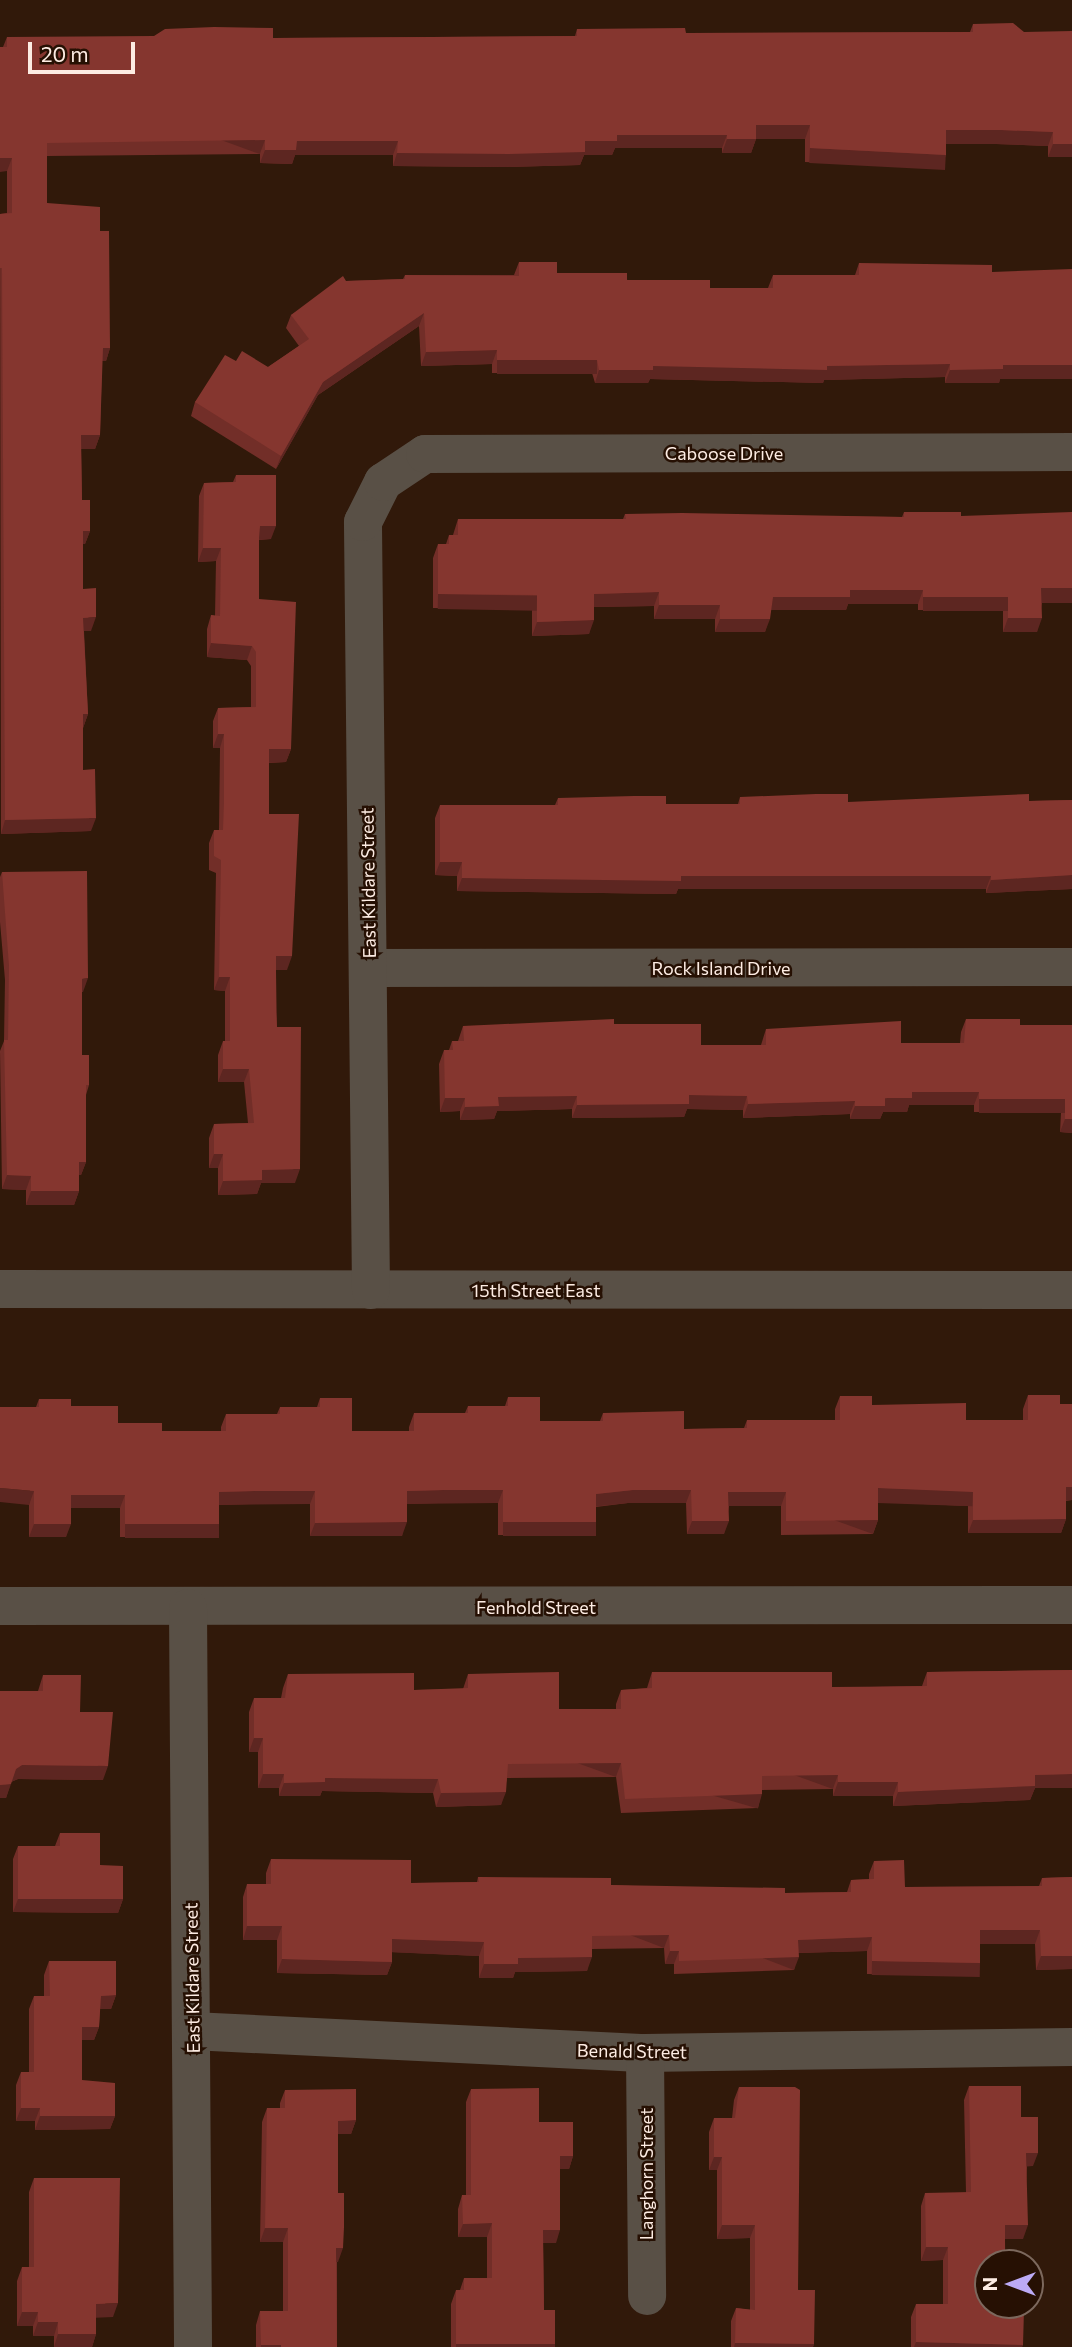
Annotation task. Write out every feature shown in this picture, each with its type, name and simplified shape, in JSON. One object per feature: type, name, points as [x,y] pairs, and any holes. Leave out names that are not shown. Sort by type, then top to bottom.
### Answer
[{"type":"street","name":"Caboose Drive","points":[[383,482],[425,454],[1072,452]]},
{"type":"street","name":"East Kildare Street","points":[[371,1290],[370,968],[363,522],[383,482]]},
{"type":"street","name":"Rock Island Drive","points":[[370,968],[1072,967]]},
{"type":"street","name":"15th Street East","points":[[0,1289],[1072,1290]]},
{"type":"street","name":"Fenhold Street","points":[[0,1606],[188,1608],[1072,1605]]},
{"type":"street","name":"East Kildare Street","points":[[188,1608],[193,2347]]},
{"type":"street","name":"Benald Street","points":[[192,2031],[645,2053],[1072,2048]]},
{"type":"street","name":"Langhorn Street","points":[[645,2053],[647,2296]]},
{"type":"building","points":[[1013,23],[1024,32],[1072,31],[1072,144],[1053,144],[1053,132],[946,130],[946,155],[810,148],[810,125],[756,125],[756,139],[727,139],[727,135],[617,135],[617,141],[585,141],[585,152],[509,154],[397,153],[398,141],[297,141],[296,150],[265,150],[265,140],[47,143],[47,203],[100,207],[100,231],[109,231],[110,348],[103,348],[100,435],[81,435],[82,500],[90,500],[90,531],[83,531],[83,589],[96,588],[96,617],[83,618],[88,714],[83,714],[83,770],[95,769],[96,818],[5,820],[0,214],[12,213],[12,158],[0,158],[0,47],[7,47],[7,37],[154,36],[165,29],[214,27],[273,28],[273,38],[577,36],[577,29],[685,28],[686,33],[973,32],[973,24]]},
{"type":"building","points":[[519,262],[557,262],[557,273],[627,273],[627,280],[710,280],[710,288],[773,288],[773,275],[859,275],[859,263],[992,265],[992,272],[1072,269],[1072,365],[1003,365],[1003,369],[950,370],[950,364],[827,366],[827,370],[653,366],[653,370],[599,370],[597,360],[497,360],[497,350],[426,352],[424,313],[323,382],[281,456],[195,402],[225,355],[236,361],[242,351],[268,367],[309,339],[291,315],[343,276],[346,281],[405,279],[405,275],[519,276]]},
{"type":"building","points":[[236,475],[276,475],[276,526],[260,526],[259,599],[296,602],[291,749],[269,749],[269,814],[299,814],[292,956],[276,956],[276,1012],[277,1027],[301,1027],[300,1169],[262,1170],[262,1180],[223,1181],[223,1154],[214,1154],[214,1124],[254,1123],[249,1069],[223,1069],[223,1041],[230,1041],[230,977],[219,977],[221,860],[214,856],[214,830],[223,830],[224,734],[218,734],[218,708],[256,707],[256,652],[252,646],[211,643],[211,615],[220,616],[221,548],[203,548],[204,483],[236,482]]},
{"type":"building","points":[[904,512],[961,512],[961,516],[1072,512],[1072,588],[1041,588],[1042,618],[1008,618],[1008,597],[923,597],[923,590],[850,590],[850,597],[773,597],[770,619],[720,619],[720,605],[659,605],[659,592],[594,594],[594,620],[537,622],[537,595],[438,594],[438,544],[449,544],[449,535],[458,535],[458,519],[626,519],[625,514],[682,513],[904,517]]},
{"type":"building","points":[[848,794],[848,802],[1029,794],[1029,801],[1072,800],[1072,875],[991,880],[991,876],[681,876],[681,881],[462,878],[462,862],[440,862],[440,805],[558,805],[558,798],[634,796],[666,796],[666,804],[740,804],[740,797]]},
{"type":"building","points":[[87,871],[88,978],[82,979],[82,1055],[89,1055],[89,1085],[86,1085],[86,1162],[79,1162],[79,1191],[31,1191],[31,1176],[7,1175],[4,1040],[8,1040],[9,966],[2,872]]},
{"type":"building","points":[[614,1019],[614,1024],[701,1024],[701,1045],[766,1045],[766,1029],[901,1021],[901,1043],[964,1043],[966,1019],[1020,1019],[1020,1025],[1072,1025],[1072,1119],[1065,1119],[1065,1099],[979,1099],[979,1092],[912,1092],[912,1098],[885,1098],[885,1106],[855,1106],[855,1101],[748,1104],[747,1096],[689,1095],[689,1104],[577,1105],[577,1096],[498,1097],[499,1106],[465,1107],[465,1098],[445,1098],[444,1050],[453,1050],[452,1041],[464,1041],[463,1026]]},
{"type":"building","points":[[1028,1395],[1060,1395],[1060,1404],[1072,1404],[1072,1487],[1066,1487],[1066,1519],[973,1520],[973,1492],[878,1488],[878,1520],[786,1521],[786,1492],[728,1492],[729,1521],[692,1521],[691,1490],[633,1490],[596,1494],[596,1522],[503,1522],[503,1490],[444,1490],[407,1491],[407,1522],[315,1523],[315,1491],[255,1491],[219,1492],[219,1524],[125,1524],[125,1495],[71,1495],[71,1524],[34,1524],[34,1491],[0,1488],[0,1407],[39,1407],[39,1399],[71,1399],[71,1406],[118,1406],[118,1423],[162,1423],[162,1431],[226,1431],[226,1414],[280,1414],[280,1407],[320,1407],[320,1398],[352,1398],[352,1431],[414,1431],[414,1413],[468,1413],[468,1406],[508,1406],[508,1397],[540,1397],[540,1421],[603,1421],[603,1413],[684,1411],[684,1429],[747,1428],[747,1420],[840,1420],[840,1396],[872,1396],[872,1405],[966,1403],[966,1420],[1028,1420]]},
{"type":"building","points":[[1072,1670],[1072,1774],[1035,1775],[1035,1786],[898,1792],[898,1782],[838,1782],[838,1775],[762,1776],[762,1794],[625,1799],[621,1763],[508,1764],[506,1792],[441,1793],[438,1779],[325,1778],[325,1782],[284,1783],[284,1774],[263,1774],[263,1738],[254,1738],[254,1698],[285,1698],[288,1674],[414,1673],[414,1690],[468,1688],[468,1674],[559,1672],[559,1709],[621,1709],[621,1690],[652,1688],[652,1672],[832,1672],[832,1687],[870,1687],[927,1686],[927,1672]]},
{"type":"building","points":[[43,1675],[81,1675],[80,1712],[113,1712],[108,1766],[22,1765],[16,1769],[11,1784],[0,1785],[0,1691],[43,1691]]},
{"type":"building","points":[[60,1833],[100,1833],[100,1865],[123,1866],[123,1899],[18,1899],[18,1846],[60,1846]]},
{"type":"building","points":[[271,1859],[411,1860],[411,1883],[479,1882],[478,1877],[611,1878],[611,1885],[785,1888],[785,1893],[851,1892],[851,1880],[874,1879],[874,1861],[904,1860],[905,1887],[1042,1886],[1042,1878],[1072,1877],[1072,1956],[1041,1956],[1040,1930],[980,1930],[980,1963],[872,1961],[872,1937],[798,1940],[799,1957],[679,1961],[679,1951],[670,1951],[669,1935],[592,1936],[592,1957],[518,1958],[518,1964],[484,1964],[484,1942],[392,1939],[392,1962],[282,1959],[282,1926],[247,1926],[247,1884],[271,1884]]},
{"type":"building","points":[[49,1961],[116,1961],[116,1995],[101,1996],[99,2027],[82,2027],[82,2080],[115,2083],[115,2116],[40,2116],[40,2108],[21,2108],[21,2072],[34,2072],[34,1996],[50,1996]]},
{"type":"building","points":[[969,2086],[1021,2086],[1021,2117],[1038,2117],[1038,2153],[1026,2153],[1028,2225],[1005,2225],[1005,2249],[974,2249],[974,2319],[1024,2319],[1023,2345],[916,2342],[916,2304],[948,2304],[948,2247],[926,2247],[925,2193],[971,2192]]},
{"type":"building","points":[[739,2087],[795,2087],[800,2090],[798,2290],[815,2290],[814,2344],[735,2343],[736,2308],[755,2310],[755,2225],[722,2225],[722,2157],[714,2157],[714,2118],[735,2118]]},
{"type":"building","points":[[539,2088],[539,2122],[573,2122],[573,2156],[560,2156],[560,2230],[543,2230],[544,2310],[555,2310],[555,2344],[456,2344],[456,2290],[464,2290],[464,2278],[492,2278],[492,2223],[463,2224],[462,2195],[471,2195],[471,2089]]},
{"type":"building","points":[[356,2089],[356,2120],[338,2121],[338,2193],[344,2193],[344,2227],[343,2248],[336,2248],[337,2347],[261,2345],[260,2311],[288,2311],[288,2228],[265,2228],[267,2108],[285,2108],[285,2090]]},
{"type":"building","points":[[34,2178],[120,2178],[118,2303],[96,2304],[96,2334],[58,2334],[58,2322],[38,2322],[38,2312],[22,2312],[22,2267],[34,2267]]}]
